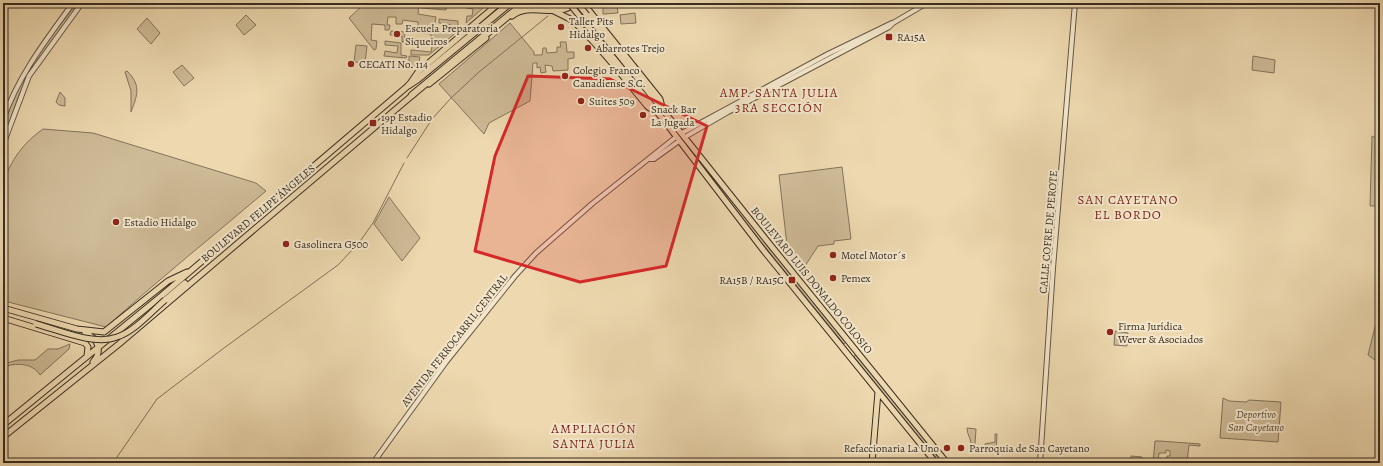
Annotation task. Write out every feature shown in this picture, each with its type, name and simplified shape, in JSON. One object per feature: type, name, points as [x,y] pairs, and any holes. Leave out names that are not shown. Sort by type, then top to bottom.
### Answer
[{"type":"highway","name":"BOULEVARD FELIPE ÁNGELES","points":[[409,85],[510,3]]},
{"type":"highway","name":"BOULEVARD FELIPE ÁNGELES","points":[[412,96],[423,85],[524,3]]},
{"type":"main road","points":[[409,85],[418,72],[499,3]]},
{"type":"main road","points":[[412,96],[439,77],[517,13],[524,7],[524,3]]},
{"type":"main road","points":[[538,3],[550,11]]},
{"type":"main road","name":"BOULEVARD LUIS DONALDO COLOSIO","points":[[569,3],[652,101]]},
{"type":"main road","points":[[517,13],[528,10],[564,10],[576,3]]},
{"type":"main road","name":"BOULEVARD LUIS DONALDO COLOSIO","points":[[576,3],[652,101],[677,139],[764,251],[936,463]]},
{"type":"main road","name":"BOULEVARD LUIS DONALDO COLOSIO","points":[[583,3],[660,99],[660,112]]},
{"type":"main road","points":[[576,24],[575,17],[577,11],[585,10],[590,13]]},
{"type":"main road","name":"BOULEVARD LUIS DONALDO COLOSIO","points":[[550,11],[566,17],[576,24],[591,38],[648,107],[660,112],[683,135],[947,463]]},
{"type":"main road","name":"BOULEVARD FELIPE ÁNGELES","points":[[3,425],[192,269],[409,85]]},
{"type":"main road","name":"BOULEVARD FELIPE ÁNGELES","points":[[3,437],[88,370],[412,96]]},
{"type":"main road","points":[[342,143],[348,151]]},
{"type":"main road","points":[[76,329],[104,332],[168,281],[192,269]]},
{"type":"main road","points":[[3,318],[36,324],[92,339],[110,339],[126,332],[188,281],[195,279]]},
{"type":"main road","points":[[3,308],[76,329],[90,335],[98,347],[98,357],[88,370]]},
{"type":"main road","points":[[3,318],[80,341],[87,345],[87,356]]},
{"type":"main road","points":[[43,320],[83,334],[84,338],[80,341]]},
{"type":"main road","points":[[872,463],[878,392]]},
{"type":"street","points":[[3,120],[13,93],[23,75],[73,3]]},
{"type":"street","points":[[3,145],[29,76],[82,3]]},
{"type":"street","points":[[683,135],[889,28],[893,23],[926,3]]},
{"type":"street","name":"CALLE COFRE DE PEROTE","points":[[1040,463],[1054,254],[1075,3]]},
{"type":"street","name":"AVENIDA FERROCARRIL CENTRAL","points":[[373,463],[446,362],[515,276],[559,233],[600,198],[677,139]]},
{"type":"highlighted area","points":[[528,76],[610,79],[707,126],[666,266],[580,282],[475,251],[495,156]]},
{"type":"green space","points":[[77,3],[80,3],[27,77],[3,140],[3,125],[7,110],[23,77]]},
{"type":"green space","points":[[365,3],[419,3],[418,14],[436,17],[435,23],[432,23],[431,30],[451,32],[451,25],[439,23],[439,19],[458,21],[458,31],[429,55],[411,55],[411,50],[431,52],[432,46],[439,44],[434,39],[431,39],[431,34],[412,32],[412,27],[418,28],[418,22],[403,20],[402,24],[396,24],[396,17],[388,17],[387,25],[390,25],[389,30],[385,30],[385,25],[372,24],[371,40],[377,41],[376,49],[374,50],[349,18]]},
{"type":"green space","points":[[421,3],[441,5],[441,3],[447,3],[446,10],[421,8]]},
{"type":"green space","points":[[466,3],[479,3],[483,8],[466,23],[467,16],[472,16],[473,9],[466,8]]},
{"type":"green space","points":[[617,5],[618,13],[603,14],[603,6]]},
{"type":"green space","points":[[635,13],[636,23],[621,24],[620,15]]},
{"type":"green space","points":[[246,15],[256,25],[244,35],[236,25]]},
{"type":"green space","points":[[147,18],[160,33],[151,44],[137,29]]},
{"type":"green space","points":[[510,23],[534,52],[534,55],[542,55],[543,48],[546,48],[547,53],[557,52],[557,47],[561,47],[560,42],[566,42],[567,52],[574,52],[574,58],[568,59],[568,70],[553,71],[552,66],[545,65],[546,72],[541,73],[540,67],[537,68],[537,63],[533,63],[530,101],[489,123],[484,134],[439,84]]},
{"type":"green space","points":[[391,31],[405,32],[404,42],[402,42],[402,36],[390,35]]},
{"type":"green space","points":[[408,38],[430,41],[430,45],[418,42],[417,44],[412,43],[412,41],[408,41]]},
{"type":"green space","points":[[385,41],[401,43],[401,55],[407,56],[406,58],[384,56],[385,51],[397,53],[398,46],[385,45]]},
{"type":"green space","points":[[356,45],[367,46],[365,63],[354,62]]},
{"type":"green space","points":[[409,56],[420,57],[419,62],[412,68],[409,65]]},
{"type":"green space","points":[[1253,56],[1275,60],[1274,73],[1252,70]]},
{"type":"green space","points":[[182,65],[194,78],[184,86],[173,72]]},
{"type":"green space","points":[[127,71],[135,81],[137,90],[137,95],[131,112],[131,91],[125,72]]},
{"type":"green space","points":[[60,92],[65,98],[65,106],[59,105],[56,102]]},
{"type":"green space","name":"Estadio Hidalgo","points":[[43,129],[93,133],[256,183],[266,191],[106,327],[8,302],[3,300],[3,183],[18,153],[29,140]]},
{"type":"green space","points":[[1372,136],[1380,140],[1380,206],[1370,206]]},
{"type":"green space","points":[[679,137],[846,342],[844,344],[697,163]]},
{"type":"green space","points":[[842,167],[851,239],[834,241],[834,244],[818,246],[805,266],[800,269],[788,254],[779,175]]},
{"type":"green space","points":[[389,197],[420,238],[402,261],[374,224]]},
{"type":"green space","points":[[1376,323],[1380,329],[1380,361],[1375,360],[1368,355]]},
{"type":"green space","points":[[1115,331],[1128,333],[1127,346],[1114,345]]},
{"type":"green space","points":[[70,344],[69,349],[40,375],[33,368],[28,366],[18,364],[3,367],[3,364],[18,360],[35,360],[48,349],[58,349]]},
{"type":"green space","points":[[857,355],[944,463],[940,463],[854,357]]},
{"type":"green space","name":"Deportivo San Cayetano","points":[[1223,398],[1229,401],[1246,402],[1249,400],[1281,402],[1278,442],[1220,438]]},
{"type":"green space","points":[[967,428],[976,429],[975,444],[971,444]]},
{"type":"green space","points":[[995,434],[997,434],[996,452],[985,452],[985,444],[995,442]]},
{"type":"green space","points":[[1155,441],[1200,444],[1200,446],[1189,445],[1187,462],[1167,460],[1167,456],[1170,456],[1170,451],[1166,450],[1166,453],[1159,453],[1158,463],[1153,463]]},
{"type":"green space","points":[[1131,456],[1142,457],[1141,463],[1130,463]]},
{"type":"waterway","points":[[407,158],[432,119],[451,98],[479,72],[548,16]]},
{"type":"waterway","points":[[358,244],[373,223],[404,163]]},
{"type":"waterway","points":[[113,463],[157,399],[338,265],[353,249]]},
{"type":"place","name":"Taller Pits Hidalgo","points":[[561,27]]},
{"type":"place","name":"Escuela Preparatoria Siqueiros","points":[[397,34]]},
{"type":"place","name":"RA15A","points":[[889,37]]},
{"type":"place","name":"Abarrotes Trejo","points":[[588,48]]},
{"type":"place","name":"CECATI No. 114","points":[[351,64]]},
{"type":"place","name":"Colegio Franco Canadiense S.C.","points":[[565,76]]},
{"type":"place","name":"Suites 509","points":[[581,101]]},
{"type":"place","name":"Snack Bar La Jugada","points":[[643,115]]},
{"type":"place","name":"19p Estadio Hidalgo","points":[[373,123]]},
{"type":"place","name":"Estadio Hidalgo","points":[[116,222]]},
{"type":"place","name":"Gasolinera G500","points":[[286,244]]},
{"type":"place","name":"Motel Motor´s","points":[[833,255]]},
{"type":"place","name":"Pemex","points":[[833,278]]},
{"type":"place","name":"RA15B / RA15C","points":[[792,280]]},
{"type":"place","name":"Firma Jurídica Wever & Asociados","points":[[1110,332]]},
{"type":"place","name":"Refaccionaria La Uno","points":[[947,448]]},
{"type":"place","name":"Parroquia de San Cayetano","points":[[961,448]]},
{"type":"district","name":"AMP. SANTA JULIA 3RA SECCIÓN","points":[[779,100]]},
{"type":"district","name":"SAN CAYETANO EL BORDO","points":[[1128,206]]},
{"type":"district","name":"AMPLIACIÓN SANTA JULIA","points":[[594,436]]}]
